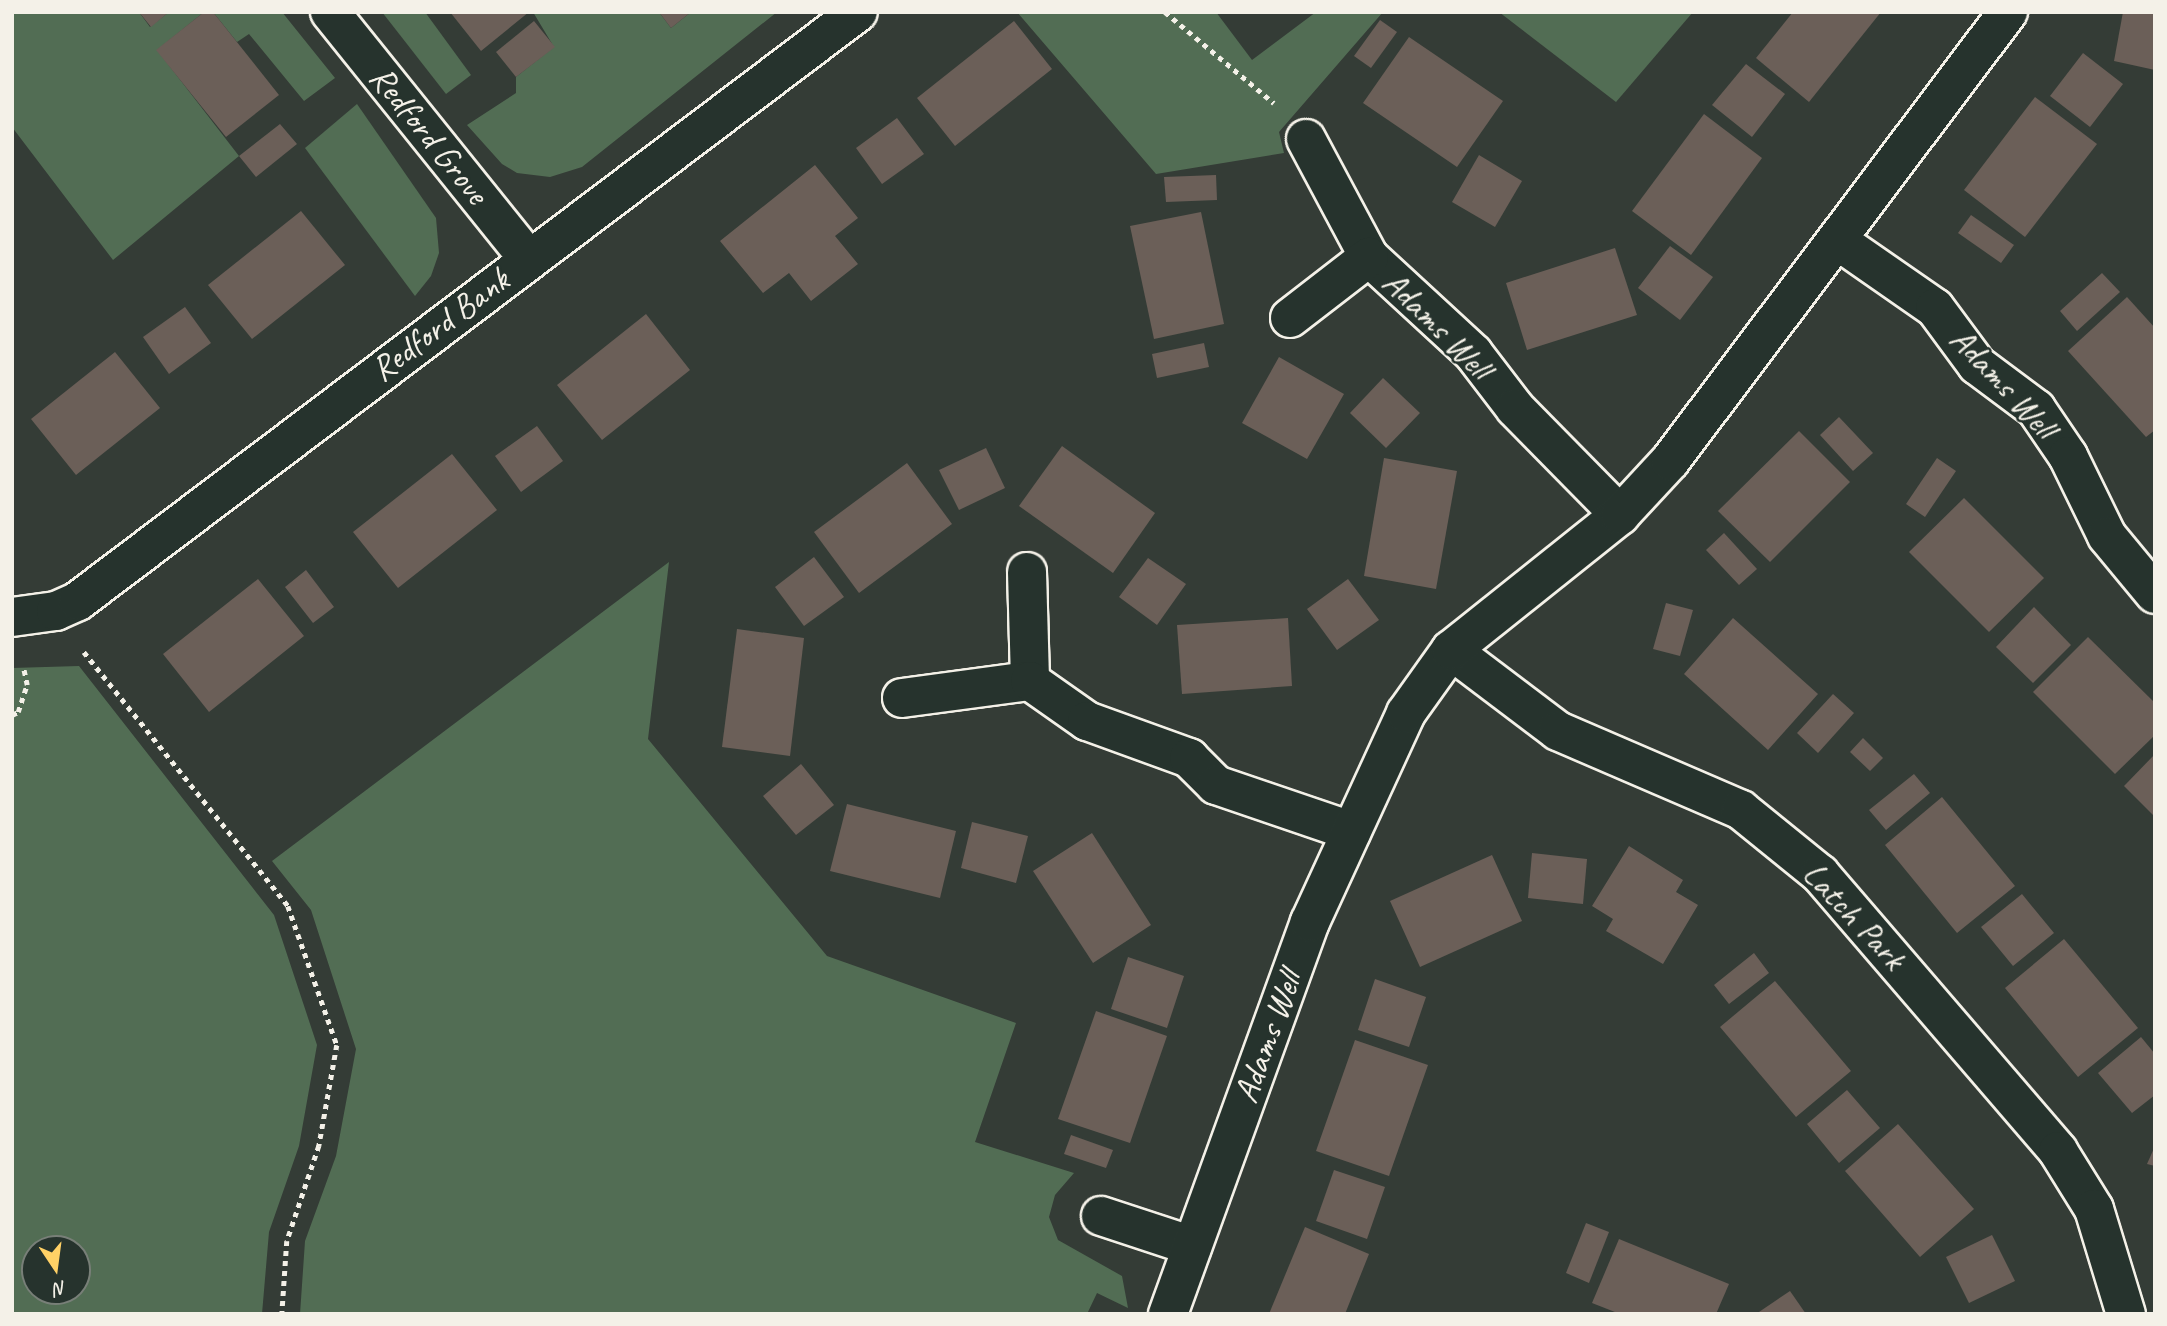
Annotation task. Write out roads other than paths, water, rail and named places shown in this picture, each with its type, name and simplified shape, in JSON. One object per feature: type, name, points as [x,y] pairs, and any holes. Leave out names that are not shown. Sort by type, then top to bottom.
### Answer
[{"type":"street","name":"Redford Grove","points":[[330,12],[528,258]]},
{"type":"street","name":"Redford Bank","points":[[13,617],[56,611],[78,601],[528,258],[858,12]]},
{"type":"street","name":"Adams Well","points":[[1168,1314],[1310,922],[1406,713],[1451,650],[1620,515],[1721,397],[2008,12]]},
{"type":"street","name":"Adams Well","points":[[1306,139],[1369,257],[1473,353],[1515,408],[1620,515]]},
{"type":"street","name":"Adams Well","points":[[1837,240],[1935,307],[1977,365],[2036,409],[2068,456],[2107,536],[2155,594]]},
{"type":"street","name":"Adams Well","points":[[1290,318],[1369,257]]},
{"type":"street","points":[[1027,572],[1030,681]]},
{"type":"street","name":"Latch Park","points":[[1451,650],[1558,731],[1741,810],[1820,874],[2058,1151],[2094,1209],[2126,1314]]},
{"type":"street","points":[[902,698],[1030,681],[1087,721],[1189,758],[1216,785],[1351,831]]},
{"type":"street","points":[[1101,1216],[1192,1246]]}]
